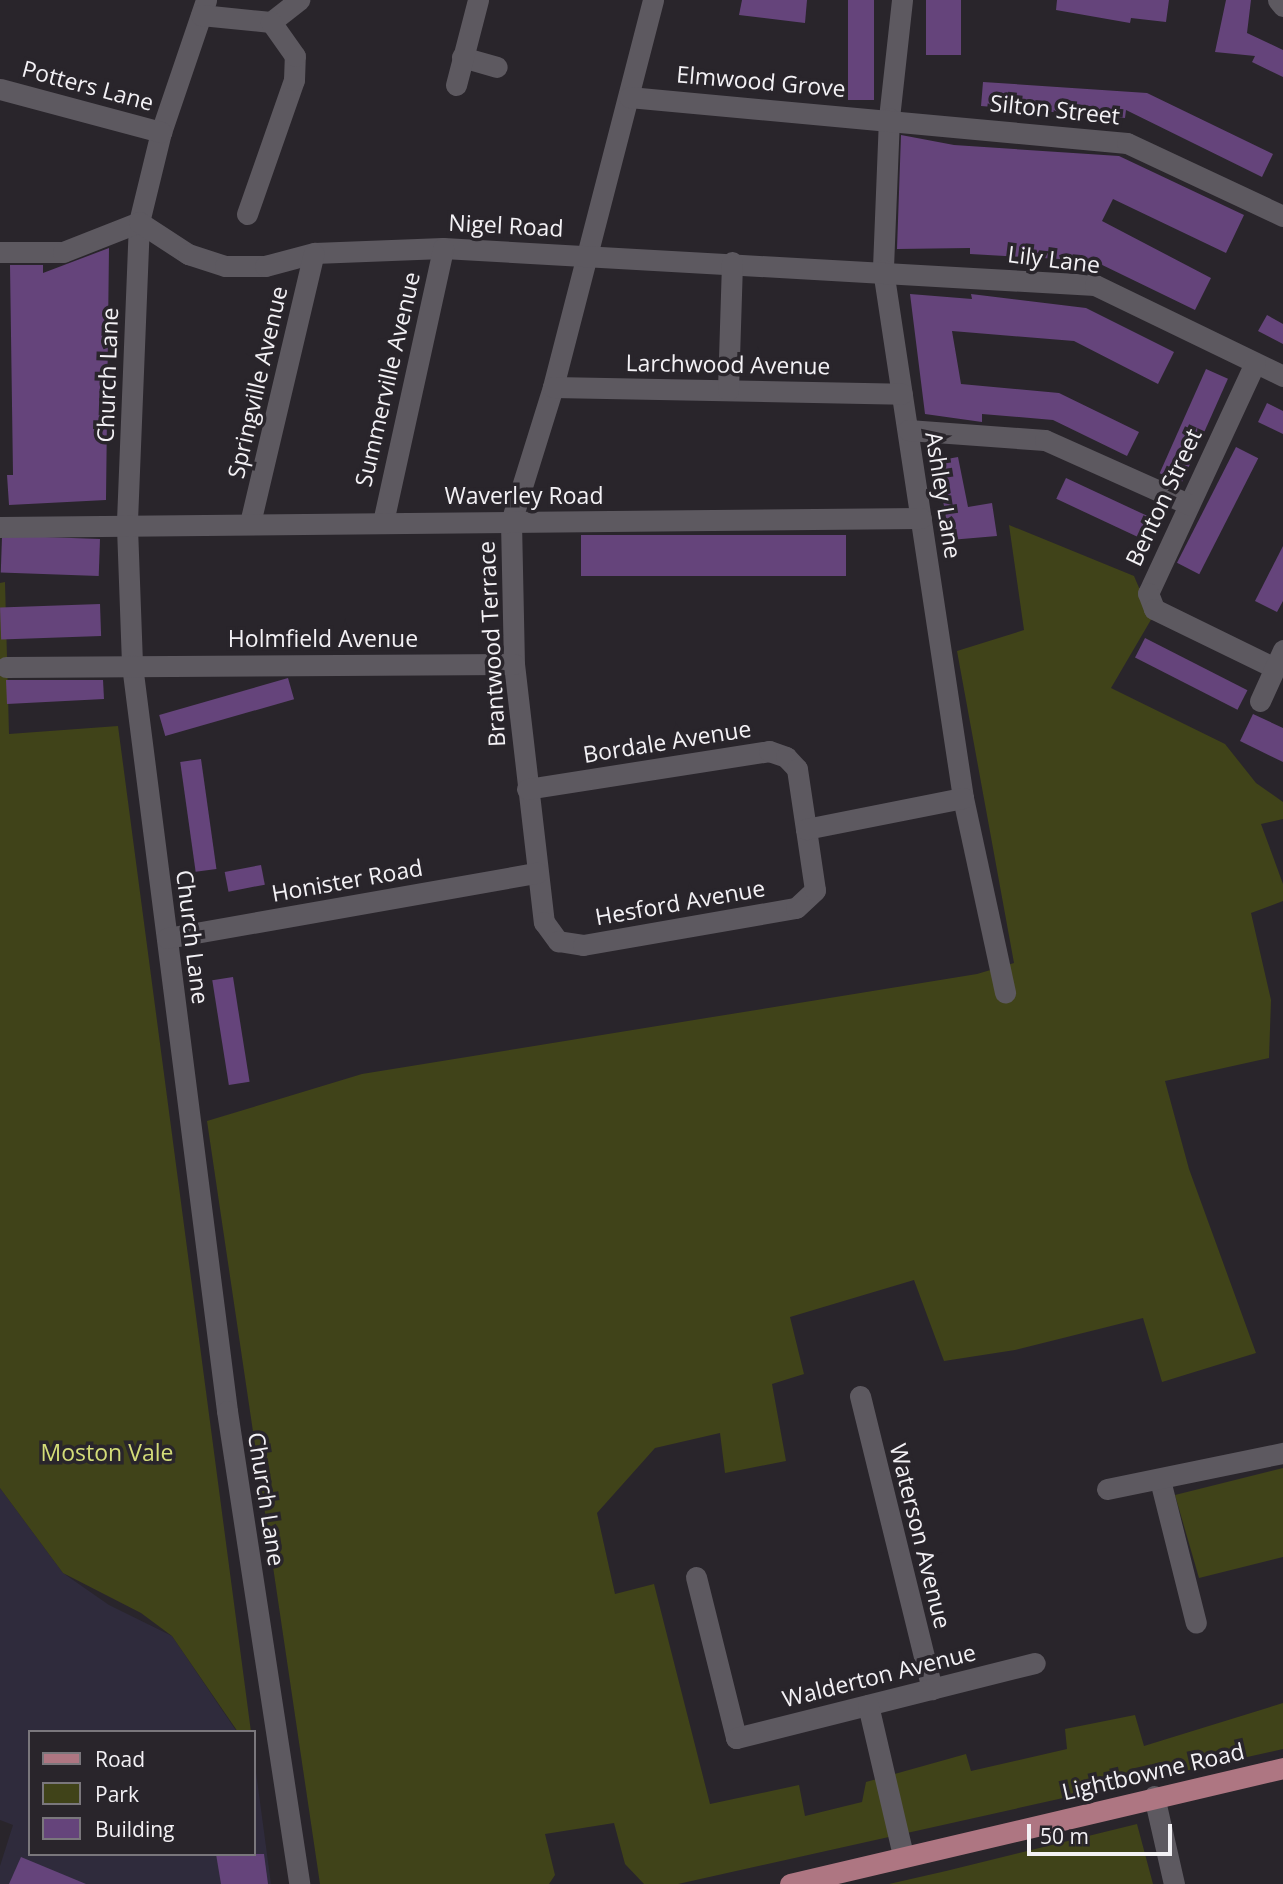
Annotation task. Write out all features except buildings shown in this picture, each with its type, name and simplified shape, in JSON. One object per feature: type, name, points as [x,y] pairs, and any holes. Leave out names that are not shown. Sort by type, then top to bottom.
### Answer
[{"type":"main road","name":"Lightbowne Road","points":[[790,1884],[1154,1796],[1283,1768]]},
{"type":"street","points":[[271,22],[299,0]]},
{"type":"street","points":[[456,85],[478,0]]},
{"type":"street","name":"Brantwood Terrace","points":[[537,873],[514,664],[511,522],[588,255],[653,0]]},
{"type":"street","name":"Ashley Lane","points":[[902,0],[889,118],[883,270],[963,798],[1005,993]]},
{"type":"street","points":[[1278,0],[1283,6]]},
{"type":"street","points":[[204,7],[271,22],[295,56],[294,80],[247,214]]},
{"type":"street","name":"Church Lane","points":[[204,7],[162,132],[139,222],[127,527],[132,665],[227,1411],[299,1884]]},
{"type":"street","points":[[462,57],[497,67]]},
{"type":"street","name":"Potters Lane","points":[[0,89],[162,132]]},
{"type":"street","name":"Elmwood Grove","points":[[629,97],[889,118]]},
{"type":"street","name":"Silton Street","points":[[889,118],[1127,143],[1283,216]]},
{"type":"street","points":[[0,252],[63,252],[139,222]]},
{"type":"street","name":"Nigel Road","points":[[139,222],[188,254],[225,266],[265,266],[314,253],[443,248],[883,270]]},
{"type":"street","name":"Summerville Avenue","points":[[383,522],[443,248]]},
{"type":"street","name":"Springville Avenue","points":[[250,523],[314,253]]},
{"type":"street","points":[[727,390],[732,262]]},
{"type":"street","name":"Lily Lane","points":[[883,270],[1095,285],[1283,376]]},
{"type":"street","name":"Benton Street","points":[[1255,363],[1148,593],[1154,609],[1279,659]]},
{"type":"street","name":"Larchwood Avenue","points":[[552,387],[902,394]]},
{"type":"street","points":[[908,430],[1045,440],[1188,504]]},
{"type":"street","name":"Waverley Road","points":[[0,527],[921,518]]},
{"type":"street","points":[[1260,701],[1279,659]]},
{"type":"street","name":"Holmfield Avenue","points":[[6,667],[514,664]]},
{"type":"street","name":"Bordale Avenue","points":[[527,789],[778,752],[797,769],[806,829]]},
{"type":"street","points":[[806,829],[963,798]]},
{"type":"street","name":"Hesford Avenue","points":[[537,873],[550,932],[558,941],[583,945],[796,908],[814,890],[806,829]]},
{"type":"street","name":"Honister Road","points":[[167,938],[537,873]]},
{"type":"street","name":"Waterson Avenue","points":[[860,1396],[932,1689]]},
{"type":"street","points":[[1107,1489],[1283,1452]]},
{"type":"street","points":[[1160,1480],[1196,1623]]},
{"type":"street","name":"Walderton Avenue","points":[[696,1577],[736,1738],[1035,1663]]},
{"type":"street","points":[[868,1705],[903,1856]]},
{"type":"street","points":[[1154,1796],[1174,1884]]},
{"type":"shaded area","points":[[0,1488],[63,1573],[109,1605],[172,1636],[236,1730],[28,1730],[28,1856],[256,1856],[256,1772],[271,1884],[0,1884],[0,1866],[13,1825],[0,1820]]},
{"type":"green space","points":[[1009,525],[1134,576],[1152,618],[1111,688],[1225,744],[1256,783],[1283,802],[1283,819],[1261,824],[1283,884],[1283,901],[1251,913],[1271,1000],[1269,1058],[1165,1081],[1189,1169],[1256,1353],[1162,1382],[1143,1318],[1015,1350],[944,1361],[914,1280],[790,1317],[804,1374],[772,1384],[786,1461],[725,1473],[720,1433],[655,1448],[597,1513],[615,1594],[654,1584],[710,1804],[799,1785],[805,1816],[862,1802],[866,1782],[966,1754],[971,1771],[1067,1749],[1065,1729],[1135,1715],[1144,1746],[1283,1703],[1283,1749],[678,1884],[644,1884],[625,1864],[614,1823],[545,1834],[555,1875],[549,1884],[320,1884],[207,1121],[362,1074],[977,974],[1014,963],[957,651],[1024,630]]},
{"type":"green space","name":"Moston Vale","points":[[5,582],[9,734],[118,726],[251,1730],[237,1730],[172,1636],[141,1613],[63,1573],[0,1488],[0,583]]},
{"type":"green space","points":[[1283,1468],[1283,1557],[1199,1578],[1175,1495]]},
{"type":"green space","points":[[1137,1824],[1153,1884],[889,1884],[946,1871]]}]
